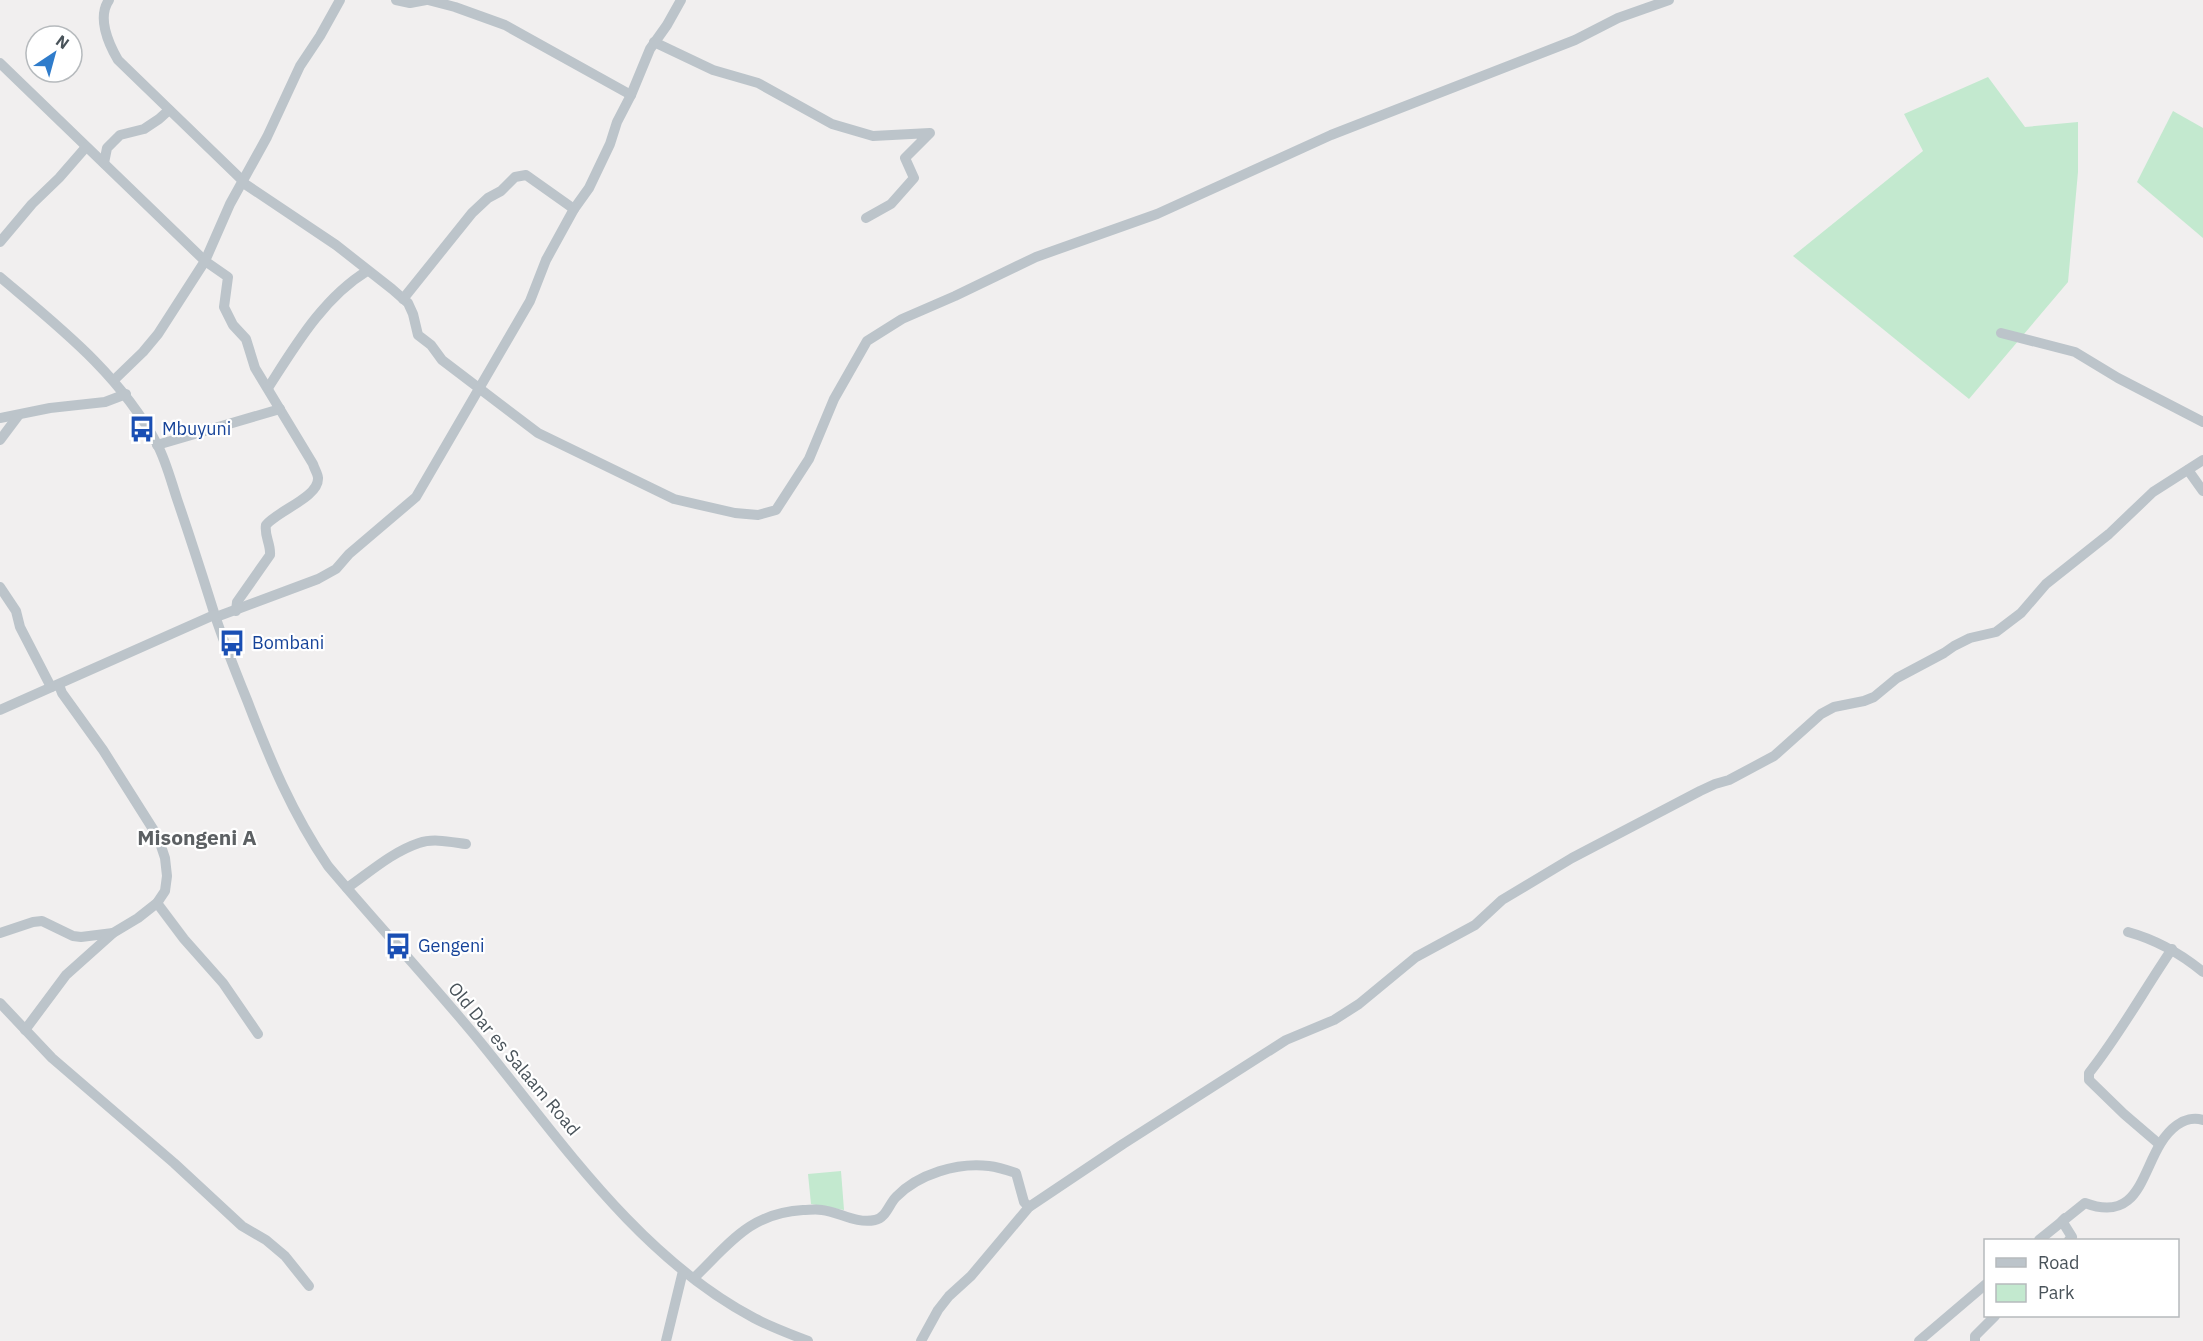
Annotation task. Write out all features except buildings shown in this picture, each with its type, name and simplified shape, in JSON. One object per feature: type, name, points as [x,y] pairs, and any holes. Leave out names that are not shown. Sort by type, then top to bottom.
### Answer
[{"type":"street","points":[[109,0],[102,17],[110,47],[118,60],[242,181],[336,245],[408,303],[418,335],[431,345],[442,360],[538,433],[674,500],[758,516],[776,510],[809,459],[834,399],[867,341],[902,319],[1036,257],[1156,214],[1331,135],[1575,40],[1618,18],[1669,0]]},
{"type":"street","points":[[114,380],[158,334],[206,261],[230,204],[267,137],[300,66],[320,36],[339,0]]},
{"type":"street","points":[[396,0],[410,3],[427,0],[455,7],[505,25],[631,95]]},
{"type":"street","points":[[1,707],[55,686],[215,616],[236,611],[318,579],[336,569],[349,554],[416,497],[478,386],[530,301],[546,260],[574,209],[589,188],[654,42],[681,0]]},
{"type":"street","points":[[654,42],[712,69],[758,83],[832,124],[873,136],[930,133],[905,158],[914,178],[891,204],[866,218]]},
{"type":"street","points":[[0,63],[206,261],[228,277],[224,308],[233,325],[246,339],[255,368],[313,464],[318,478],[315,487],[304,498],[275,515],[266,525],[265,536],[270,555],[237,602],[236,611]]},
{"type":"street","points":[[104,164],[107,148],[120,135],[144,129],[159,120],[169,110]]},
{"type":"street","points":[[0,242],[86,147]]},
{"type":"street","points":[[403,299],[472,213],[515,177],[526,174],[574,209]]},
{"type":"street","points":[[268,388],[307,328],[353,280],[367,271]]},
{"type":"street","name":"Old Dar es Salaam Road","points":[[0,277],[80,345],[114,380],[126,394],[157,444],[225,644],[283,790],[311,841],[347,888],[475,1036],[602,1191],[647,1237],[683,1271],[753,1317],[808,1341]]},
{"type":"street","points":[[2001,333],[2075,352],[2118,378],[2203,423]]},
{"type":"street","points":[[0,418],[50,408],[105,402],[126,394]]},
{"type":"street","points":[[157,444],[280,409]]},
{"type":"street","points":[[0,440],[18,416]]},
{"type":"street","points":[[921,1341],[938,1310],[949,1296],[971,1276],[1029,1208],[1123,1144],[1287,1040],[1334,1020],[1359,1004],[1416,957],[1461,935],[1502,900],[1572,858],[1700,791],[1729,780],[1774,756],[1821,714],[1834,707],[1874,697],[1897,678],[1954,646],[1970,638],[1996,632],[2021,614],[2046,584],[2109,534],[2153,492],[2203,460]]},
{"type":"street","points":[[2188,470],[2203,491]]},
{"type":"street","points":[[0,587],[16,611],[20,627],[55,686],[103,750],[158,837],[165,858],[167,876],[165,891],[157,903],[113,933],[66,975],[25,1030]]},
{"type":"street","points":[[347,888],[384,861],[420,843],[442,841],[466,844]]},
{"type":"street","points":[[157,903],[184,939],[223,983],[258,1034]]},
{"type":"street","points":[[0,933],[42,921],[73,936],[113,933]]},
{"type":"street","points":[[2128,932],[2172,949],[2203,972]]},
{"type":"street","points":[[2159,1144],[2089,1080],[2090,1073],[2115,1039],[2142,993],[2172,949]]},
{"type":"street","points":[[0,1003],[52,1058],[174,1163],[242,1226],[266,1240],[285,1256],[309,1286]]},
{"type":"street","points":[[2040,1239],[2085,1203],[2106,1208],[2128,1202],[2136,1193],[2159,1144],[2170,1130],[2183,1120],[2199,1118],[2203,1120]]},
{"type":"street","points":[[694,1278],[748,1226],[765,1216],[792,1211],[821,1210],[863,1221],[878,1220],[896,1197],[906,1189],[947,1169],[988,1166],[1016,1173],[1024,1202],[1029,1208]]},
{"type":"street","points":[[2062,1221],[2072,1237],[2069,1239]]},
{"type":"street","points":[[666,1341],[683,1271]]},
{"type":"street","points":[[1919,1341],[1984,1286]]},
{"type":"street","points":[[1975,1341],[1975,1336],[1994,1317]]},
{"type":"green space","points":[[1988,77],[2025,127],[2078,122],[2078,172],[2068,282],[1969,399],[1793,256],[1923,151],[1904,114]]},
{"type":"green space","points":[[2173,111],[2203,128],[2203,238],[2137,182]]},
{"type":"green space","points":[[841,1171],[844,1210],[811,1204],[808,1174]]},
{"type":"place","name":"Mbuyuni","points":[[142,429]]},
{"type":"place","name":"Bombani","points":[[232,643]]},
{"type":"place","name":"Gengeni","points":[[398,946]]},
{"type":"district","name":"Misongeni A","points":[[197,838]]}]
